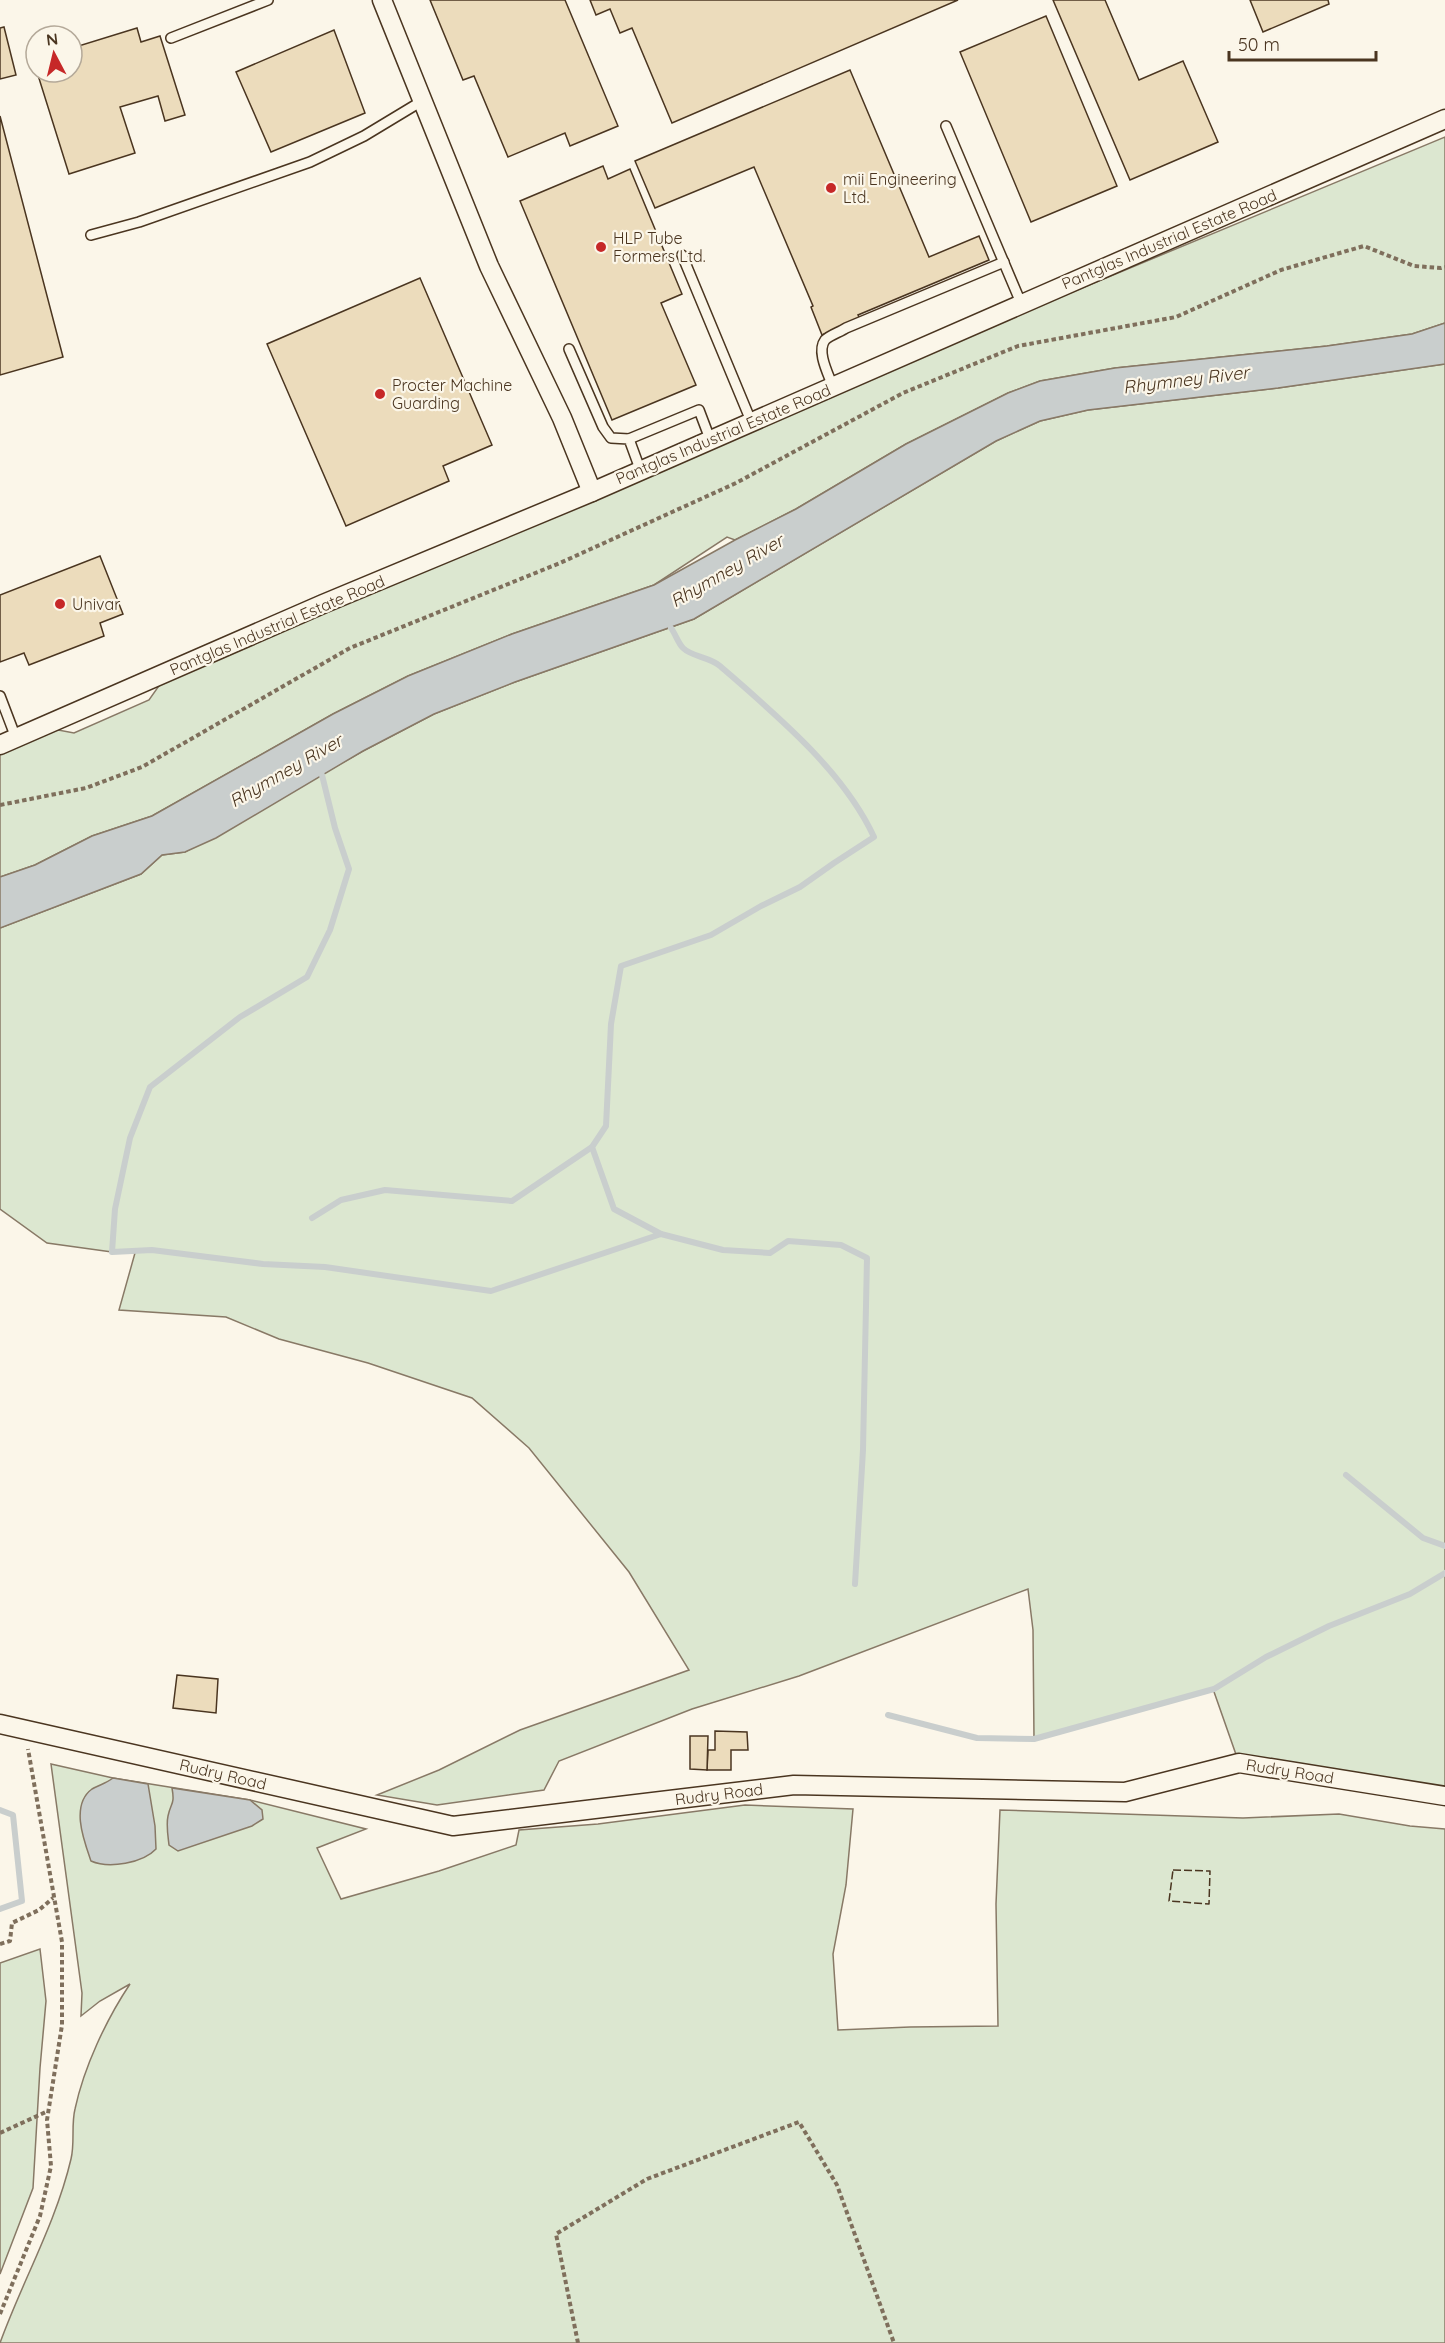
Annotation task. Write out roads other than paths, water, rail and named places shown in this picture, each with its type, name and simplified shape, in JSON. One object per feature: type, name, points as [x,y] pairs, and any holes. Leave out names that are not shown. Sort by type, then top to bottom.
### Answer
[{"type":"street","points":[[382,0],[489,266],[562,418],[592,492]]},
{"type":"street","name":"Pantglas Industrial Estate Road","points":[[8,741],[323,604],[592,492],[640,469],[1445,119]]},
{"type":"street","name":"Rudry Road","points":[[0,1724],[453,1826],[794,1785],[1125,1792],[1239,1763],[1445,1796]]},
{"type":"lane","points":[[171,38],[268,0]]},
{"type":"lane","points":[[92,235],[139,222],[310,162],[364,136],[422,101]]},
{"type":"lane","points":[[946,126],[1021,303]]},
{"type":"lane","points":[[682,255],[751,421]]},
{"type":"lane","points":[[833,387],[822,347],[826,339],[856,324],[1004,262]]},
{"type":"lane","points":[[569,349],[607,435],[611,438],[629,439],[699,410],[710,439]]},
{"type":"lane","points":[[629,439],[640,469]]},
{"type":"lane","points":[[0,696],[8,741]]},
{"type":"water","name":"Rhymney River","points":[[1445,323],[1445,364],[1278,388],[1088,410],[1040,421],[996,441],[694,619],[515,682],[434,714],[363,751],[216,838],[185,852],[162,855],[141,874],[0,928],[0,877],[35,865],[92,836],[152,816],[333,714],[408,676],[512,634],[654,585],[796,509],[906,444],[1008,393],[1040,381],[1115,368],[1327,346],[1412,334]]},
{"type":"water","points":[[113,1778],[148,1784],[155,1826],[156,1849],[134,1861],[116,1864],[98,1863],[91,1861],[82,1834],[80,1814],[85,1796],[92,1789]]},
{"type":"water","points":[[172,1788],[250,1800],[262,1810],[263,1819],[252,1826],[178,1851],[169,1845],[167,1819],[173,1801]]},
{"type":"waterway","points":[[322,775],[335,828],[349,869],[330,930],[307,977],[240,1017],[150,1087],[130,1138],[115,1209],[112,1252],[152,1250],[263,1264],[325,1267],[491,1291],[661,1234],[614,1209],[592,1147],[606,1126],[611,1024],[621,966],[711,935],[800,887],[874,837],[861,812],[845,789],[806,744],[720,666],[683,648],[671,628]]},
{"type":"waterway","points":[[312,1218],[341,1200],[385,1190],[512,1201],[592,1147]]},
{"type":"waterway","points":[[661,1234],[723,1250],[770,1253],[788,1241],[841,1245],[867,1258],[863,1450],[855,1584]]},
{"type":"waterway","points":[[1346,1475],[1423,1538],[1445,1546]]},
{"type":"waterway","points":[[888,1715],[977,1738],[1034,1739],[1214,1689],[1266,1657],[1329,1626],[1410,1594],[1445,1573]]},
{"type":"waterway","points":[[0,1810],[13,1815],[22,1901],[0,1909]]},
{"type":"place","name":"mii Engineering Ltd.","points":[[831,188]]},
{"type":"place","name":"HLP Tube Formers Ltd.","points":[[601,247]]},
{"type":"place","name":"Procter Machine Guarding","points":[[380,394]]},
{"type":"place","name":"Univar","points":[[60,604]]}]
